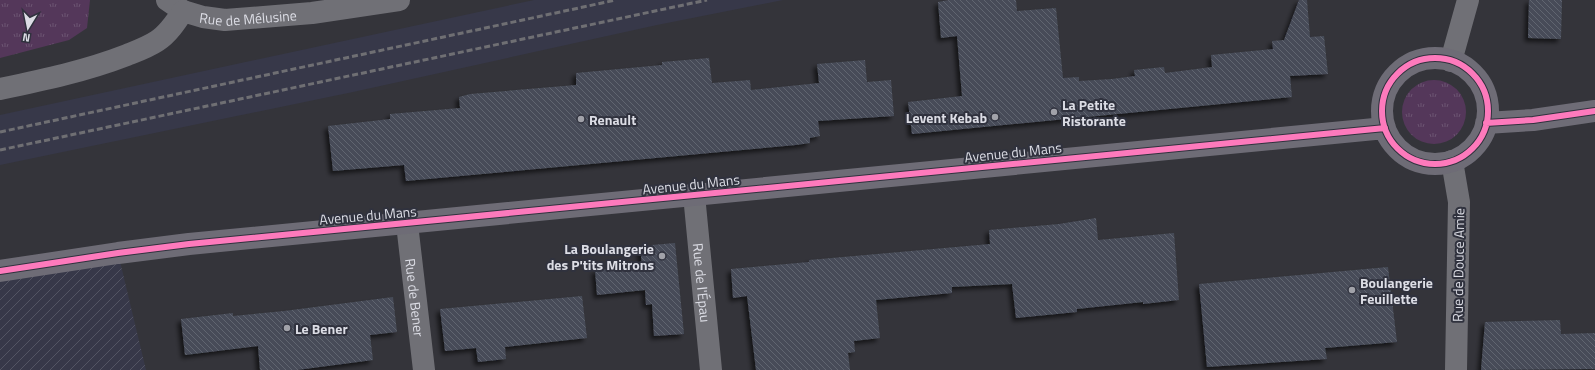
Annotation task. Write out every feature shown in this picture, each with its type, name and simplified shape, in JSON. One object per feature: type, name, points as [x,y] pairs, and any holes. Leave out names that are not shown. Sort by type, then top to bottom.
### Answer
[{"type":"main road","points":[[1430,59],[1451,61],[1469,72],[1479,83],[1485,96],[1488,110],[1486,123],[1479,140],[1466,154],[1452,161],[1437,164],[1422,163],[1405,156],[1391,142],[1384,128],[1381,113],[1384,97],[1390,82],[1401,71],[1414,63],[1430,59]]},
{"type":"main road","points":[[1486,123],[1533,120],[1595,112]]},
{"type":"main road","name":"Avenue du Mans","points":[[0,271],[181,245],[1384,128]]},
{"type":"street","name":"Rue de Mélusine","points":[[0,89],[110,62],[158,41],[174,24],[175,5],[203,17],[226,20],[312,13],[398,0]]},
{"type":"street","points":[[1451,61],[1469,3]]},
{"type":"street","name":"Rue de Douce Amie","points":[[1452,161],[1459,202],[1456,370]]},
{"type":"street","name":"Rue de l'Épau","points":[[694,195],[711,370]]},
{"type":"street","name":"Rue de Bener","points":[[407,224],[424,370]]},
{"type":"shaded area","points":[[534,0],[783,0],[657,25],[353,92],[0,165],[0,115]]},
{"type":"shaded area","points":[[118,253],[146,370],[0,370],[0,271]]},
{"type":"green space","points":[[0,0],[90,0],[87,28],[69,40],[0,58]]},
{"type":"green space","points":[[1428,80],[1440,80],[1457,89],[1464,100],[1466,112],[1464,124],[1457,135],[1440,144],[1428,144],[1416,139],[1407,130],[1402,118],[1402,106],[1407,94],[1416,85]]},
{"type":"building","points":[[949,0],[1016,0],[1017,11],[1056,8],[1063,78],[1079,77],[1079,81],[1135,76],[1134,70],[1164,67],[1165,73],[1212,67],[1211,55],[1273,49],[1272,41],[1284,40],[1299,0],[1307,0],[1310,37],[1324,36],[1328,74],[1290,76],[1292,97],[912,134],[908,102],[962,96],[957,36],[941,38],[938,2]]},
{"type":"building","points":[[1529,0],[1562,0],[1561,39],[1528,38]]},
{"type":"building","name":"Renault","points":[[709,58],[712,83],[750,80],[751,90],[819,83],[817,64],[865,60],[867,82],[891,80],[894,116],[818,121],[820,136],[810,138],[810,143],[796,145],[406,181],[404,165],[333,171],[328,126],[390,119],[390,114],[460,108],[459,97],[470,94],[576,85],[576,73],[662,65],[662,62]]},
{"type":"building","points":[[1096,218],[1098,240],[1174,233],[1179,300],[1077,309],[1077,312],[1016,318],[1012,284],[952,287],[952,293],[876,300],[880,338],[854,341],[855,352],[848,353],[850,370],[756,370],[747,296],[733,298],[731,269],[809,262],[809,260],[990,244],[989,230],[1059,224]]},
{"type":"building","points":[[675,243],[684,334],[654,336],[652,304],[646,305],[645,290],[597,295],[595,270],[642,266],[640,246]]},
{"type":"building","points":[[1388,267],[1397,342],[1325,348],[1327,359],[1207,367],[1199,284]]},
{"type":"building","points":[[582,296],[587,338],[505,347],[506,359],[478,362],[476,348],[445,351],[440,309]]},
{"type":"building","points":[[393,297],[397,332],[370,335],[373,360],[297,370],[260,370],[258,346],[185,355],[181,319],[233,313],[233,316],[284,311]]},
{"type":"building","points":[[1560,320],[1561,334],[1595,333],[1595,369],[1481,370],[1485,322]]},
{"type":"railway","points":[[0,132],[616,0]]},
{"type":"railway","points":[[0,150],[707,0]]},
{"type":"cycle path","points":[[1435,58],[1455,62],[1472,74],[1484,91],[1488,111],[1484,131],[1472,148],[1455,160],[1435,164],[1415,160],[1398,148],[1386,131],[1382,111],[1386,91],[1398,74],[1415,62],[1435,58]]},
{"type":"cycle path","points":[[1486,123],[1533,120],[1595,111]]},
{"type":"cycle path","points":[[0,271],[189,244],[1385,128]]},
{"type":"place","name":"La Petite Ristorante","points":[[1054,112]]},
{"type":"place","name":"Levent Kebab","points":[[995,117]]},
{"type":"place","name":"Renault","points":[[581,119]]},
{"type":"place","name":"La Boulangerie des P'tits Mitrons","points":[[662,256]]},
{"type":"place","name":"Boulangerie Feuillette","points":[[1352,290]]},
{"type":"place","name":"Le Bener","points":[[287,328]]}]
